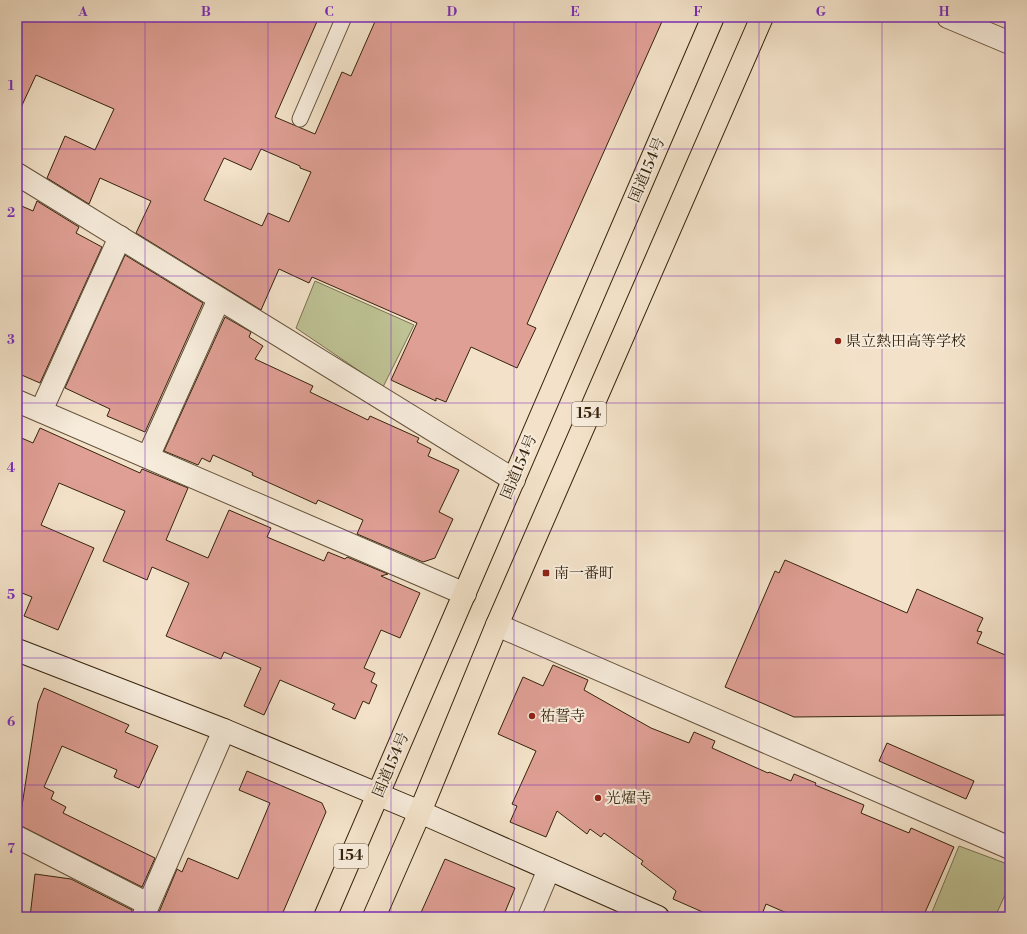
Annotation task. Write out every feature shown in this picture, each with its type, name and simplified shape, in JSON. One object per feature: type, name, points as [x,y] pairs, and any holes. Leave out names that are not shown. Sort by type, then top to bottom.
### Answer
[{"type":"highway","name":"国道154号","points":[[325,917],[713,17]]},
{"type":"highway","name":"154","points":[[374,917],[420,812],[497,625],[762,17]]},
{"type":"street","points":[[948,17],[1010,43]]},
{"type":"street","points":[[17,174],[514,480]]},
{"type":"street","points":[[41,411],[120,237]]},
{"type":"street","points":[[148,457],[219,299]]},
{"type":"street","points":[[17,401],[465,594]]},
{"type":"street","points":[[497,625],[1010,848]]},
{"type":"street","points":[[17,650],[224,730],[420,812],[658,917]]},
{"type":"street","points":[[17,837],[145,911],[224,730]]},
{"type":"street","points":[[529,917],[549,869]]},
{"type":"lane","points":[[300,119],[344,17]]},
{"type":"green space","points":[[315,281],[414,325],[383,387],[296,328]]},
{"type":"green space","points":[[959,846],[1010,865],[1010,884],[995,917],[930,917]]},
{"type":"building","points":[[17,17],[319,17],[275,117],[315,134],[342,72],[351,76],[377,17],[664,17],[527,324],[536,328],[517,368],[471,347],[446,402],[436,398],[436,401],[391,380],[417,323],[312,277],[309,283],[279,269],[261,310],[136,233],[151,201],[100,178],[89,204],[47,178],[65,136],[95,150],[114,109],[36,75],[17,116]],"holes":[[[261,149],[300,166],[300,168],[311,172],[289,222],[268,213],[262,226],[204,200],[224,158],[251,170]]]},
{"type":"building","points":[[37,201],[79,227],[76,233],[102,247],[40,383],[17,373],[17,204],[33,211]]},
{"type":"building","points":[[125,255],[203,303],[145,432],[107,416],[110,409],[65,388]]},
{"type":"building","points":[[225,317],[251,332],[249,337],[263,346],[255,359],[313,386],[310,392],[368,420],[370,416],[419,438],[417,442],[431,449],[428,456],[459,470],[439,512],[453,519],[435,558],[423,562],[357,534],[363,520],[318,500],[316,504],[252,475],[253,473],[213,455],[210,462],[202,458],[198,465],[164,451]]},
{"type":"building","points":[[40,428],[140,473],[142,469],[188,488],[166,540],[208,558],[229,510],[271,528],[267,537],[324,561],[328,552],[345,559],[347,557],[388,574],[381,576],[420,593],[400,638],[381,630],[364,668],[375,673],[371,682],[377,685],[369,704],[363,701],[355,719],[332,709],[335,704],[280,680],[264,715],[244,706],[261,668],[224,652],[221,659],[166,636],[189,583],[152,567],[147,580],[103,561],[125,511],[59,483],[41,525],[94,548],[58,630],[24,616],[32,597],[17,591],[17,436],[33,443]]},
{"type":"building","points":[[785,560],[907,613],[917,589],[983,618],[977,631],[982,632],[977,643],[1010,657],[1010,715],[794,717],[725,687],[775,571],[779,573]]},
{"type":"building","points":[[553,665],[588,680],[584,690],[651,728],[689,743],[694,732],[715,741],[712,748],[768,773],[769,772],[791,781],[794,774],[816,783],[815,785],[864,805],[861,813],[909,833],[911,828],[954,847],[923,917],[796,917],[766,904],[761,917],[714,917],[673,899],[676,891],[641,864],[643,861],[604,833],[601,837],[590,829],[587,834],[557,811],[546,837],[510,822],[517,806],[512,804],[536,751],[498,734],[523,677],[543,686]]},
{"type":"building","points":[[44,688],[129,725],[125,732],[158,746],[139,788],[114,777],[117,770],[62,746],[44,787],[54,792],[51,799],[66,807],[63,813],[155,858],[142,887],[19,825],[38,703]]},
{"type":"building","points":[[887,743],[974,781],[966,799],[879,761]]},
{"type":"building","points":[[247,771],[322,803],[326,812],[281,917],[157,917],[177,869],[182,872],[188,858],[238,879],[270,803],[239,790]]},
{"type":"building","points":[[445,859],[515,888],[503,917],[419,917]]},
{"type":"building","points":[[35,874],[71,879],[132,910],[131,917],[30,917]]},
{"type":"place","name":"県立熱田高等学校","points":[[838,341]]},
{"type":"place","name":"南一番町","points":[[546,573]]},
{"type":"place","name":"祐誓寺","points":[[532,716]]},
{"type":"place","name":"光燿寺","points":[[598,798]]}]
